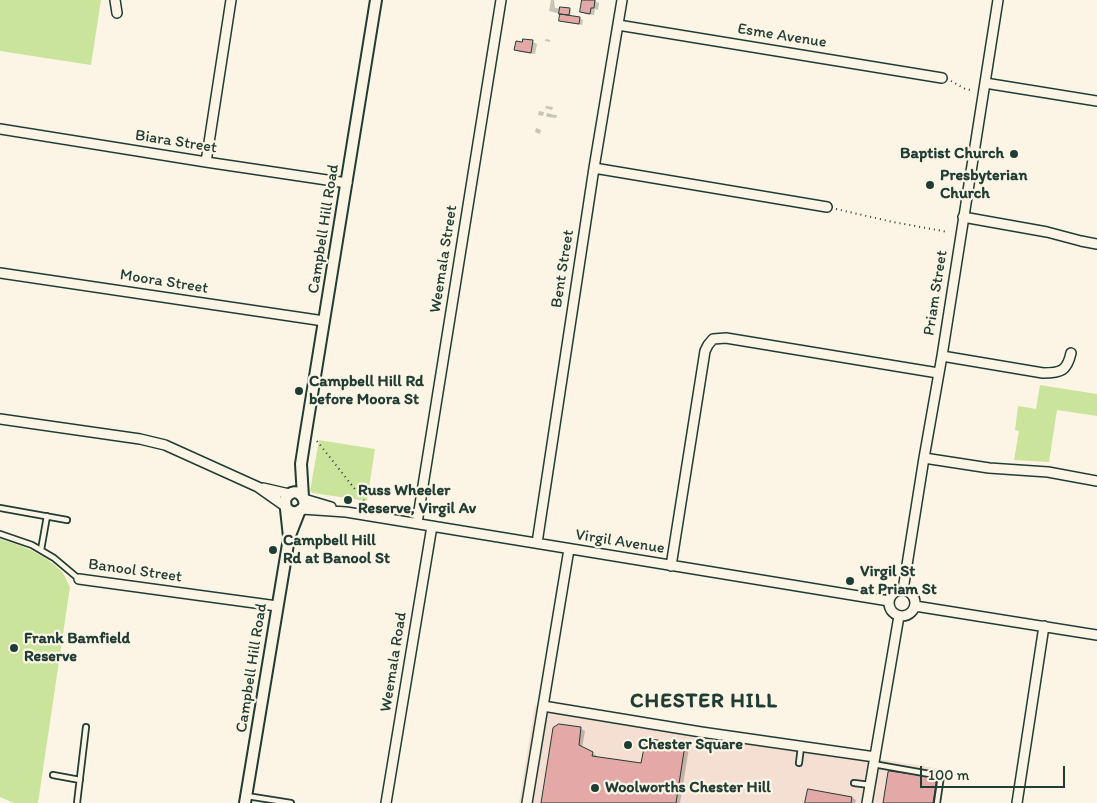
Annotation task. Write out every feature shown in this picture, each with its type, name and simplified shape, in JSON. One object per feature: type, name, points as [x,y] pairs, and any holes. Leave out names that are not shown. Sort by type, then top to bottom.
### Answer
[{"type":"street","points":[[115,0],[117,13]]},
{"type":"street","points":[[206,162],[230,0]]},
{"type":"street","name":"Campbell Hill Road","points":[[246,800],[289,538],[302,504],[301,464],[376,0]]},
{"type":"street","name":"Weemala Street","points":[[416,523],[501,0]]},
{"type":"street","name":"Bent Street","points":[[538,543],[594,168],[622,0]]},
{"type":"street","name":"Priam Street","points":[[903,590],[998,0]]},
{"type":"street","name":"Esme Avenue","points":[[618,25],[942,78]]},
{"type":"street","points":[[985,83],[1097,101]]},
{"type":"street","name":"Biara Street","points":[[0,128],[347,183]]},
{"type":"street","points":[[594,168],[827,207]]},
{"type":"street","points":[[963,217],[1047,232],[1097,244]]},
{"type":"street","name":"Moora Street","points":[[0,273],[324,321]]},
{"type":"street","points":[[671,566],[705,351],[713,339],[726,338],[938,372]]},
{"type":"street","points":[[942,356],[1049,373],[1058,372],[1066,366],[1071,353]]},
{"type":"street","points":[[0,419],[152,442],[177,450],[258,487],[290,511],[294,512],[302,504],[297,493],[258,487]]},
{"type":"street","points":[[924,458],[989,468],[1048,472],[1097,481]]},
{"type":"street","name":"Campbell Hill Road","points":[[290,493],[301,464]]},
{"type":"street","points":[[286,507],[285,500],[290,493]]},
{"type":"street","name":"Virgil Avenue","points":[[302,504],[889,601]]},
{"type":"street","name":"Campbell Hill Road","points":[[286,507],[289,538]]},
{"type":"street","name":"Weemala Road","points":[[386,803],[432,526]]},
{"type":"street","points":[[527,803],[568,549]]},
{"type":"street","name":"Banool Street","points":[[79,579],[277,606]]},
{"type":"street","points":[[903,590],[914,598],[914,606],[910,613],[899,616],[892,613],[889,601],[892,594],[903,590]]},
{"type":"street","points":[[914,606],[1097,635]]},
{"type":"street","points":[[867,803],[899,616]]},
{"type":"street","points":[[1017,803],[1044,626]]},
{"type":"street","points":[[543,706],[802,747],[874,761]]},
{"type":"lane","points":[[0,508],[67,520]]},
{"type":"lane","points":[[41,550],[47,516]]},
{"type":"lane","name":"Banool Street","points":[[0,534],[17,539],[41,550],[54,558],[79,579]]},
{"type":"lane","points":[[77,803],[86,726]]},
{"type":"lane","points":[[799,763],[802,747]]},
{"type":"lane","points":[[874,761],[941,776],[937,803]]},
{"type":"lane","points":[[53,775],[80,780]]},
{"type":"lane","points":[[854,783],[870,785]]},
{"type":"lane","points":[[246,800],[290,803]]},
{"type":"path","points":[[942,78],[971,90]]},
{"type":"path","points":[[827,207],[948,232]]},
{"type":"path","points":[[318,441],[365,502]]},
{"type":"shaded area","name":"Chester Square","points":[[535,705],[947,770],[941,803],[519,803]]},
{"type":"green space","points":[[0,0],[101,0],[91,65],[0,51]]},
{"type":"green space","points":[[1040,385],[1097,394],[1097,416],[1057,410],[1049,462],[1014,460],[1019,431],[1015,430],[1018,406],[1036,409]]},
{"type":"green space","points":[[319,440],[375,449],[367,501],[310,491]]},
{"type":"green space","points":[[0,539],[24,547],[47,559],[62,572],[70,587],[38,803],[14,803],[0,797]]},
{"type":"building","points":[[582,0],[595,0],[594,8],[591,8],[590,14],[580,12]]},
{"type":"building","points":[[560,7],[570,8],[569,15],[559,14]]},
{"type":"building","points":[[560,14],[580,17],[579,24],[559,21]]},
{"type":"building","points":[[523,39],[533,40],[531,53],[514,50],[516,41],[522,42]]},
{"type":"building","points":[[559,724],[581,727],[579,745],[593,752],[592,756],[641,763],[646,738],[685,745],[676,803],[541,803],[553,728]]},
{"type":"building","points":[[888,772],[932,777],[936,783],[933,803],[883,803]]},
{"type":"building","points":[[808,789],[852,797],[851,803],[805,803]]},
{"type":"place","name":"Baptist Church","points":[[1014,154]]},
{"type":"place","name":"Presbyterian Church","points":[[930,185]]},
{"type":"place","name":"Campbell Hill Rd before Moora St","points":[[299,391]]},
{"type":"place","name":"Russ Wheeler Reserve, Virgil Av","points":[[348,500]]},
{"type":"place","name":"Campbell Hill Rd at Banool St","points":[[273,550]]},
{"type":"place","name":"Virgil St at Priam St","points":[[850,581]]},
{"type":"place","name":"Frank Bamfield Reserve","points":[[14,648]]},
{"type":"place","name":"Chester Square","points":[[628,745]]},
{"type":"place","name":"Woolworths Chester Hill","points":[[595,788]]},
{"type":"district","name":"CHESTER HILL","points":[[704,702]]}]
